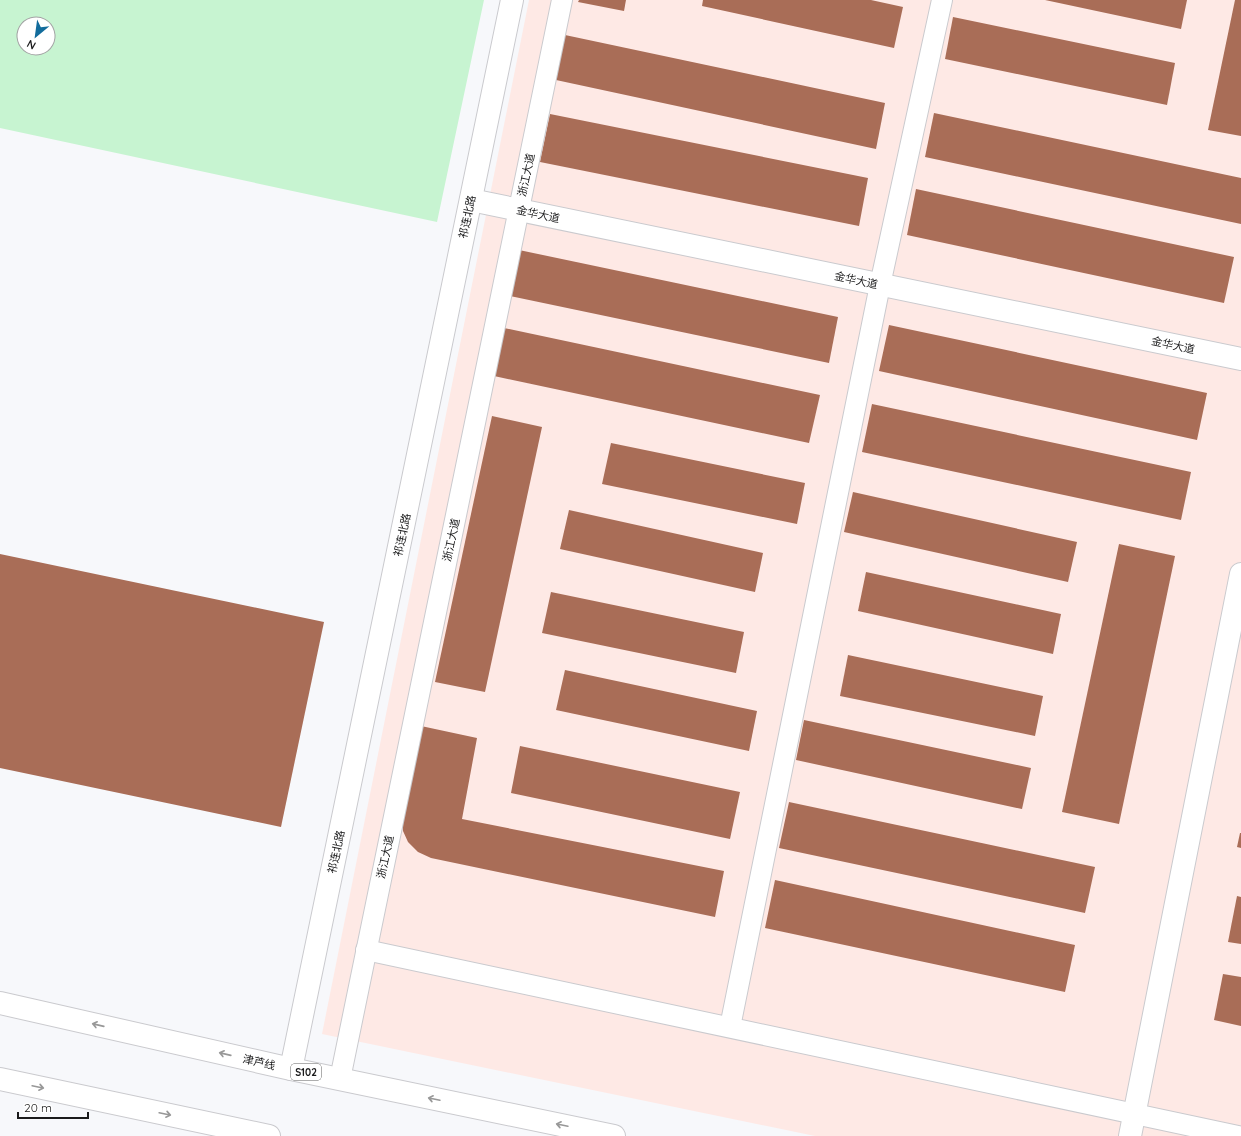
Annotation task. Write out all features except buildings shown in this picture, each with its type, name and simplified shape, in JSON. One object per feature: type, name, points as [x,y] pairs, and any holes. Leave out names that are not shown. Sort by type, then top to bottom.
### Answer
[{"type":"main road","name":"祁连北路","points":[[291,1069],[512,0]]},
{"type":"main road","name":"金华大道","points":[[471,200],[1241,359]]},
{"type":"main road","points":[[1130,1136],[1241,574]]},
{"type":"main road","name":"津芦线","points":[[0,1003],[291,1069],[614,1136]]},
{"type":"main road","points":[[0,1079],[268,1136]]},
{"type":"street","name":"浙江大道","points":[[340,1079],[562,0]]},
{"type":"street","points":[[730,1027],[880,285],[942,0]]},
{"type":"street","points":[[366,950],[1238,1136]]},
{"type":"shaded area","points":[[529,0],[1241,0],[1241,1136],[815,1136],[322,1034]]},
{"type":"green space","points":[[0,0],[484,0],[437,222],[0,128]]}]
